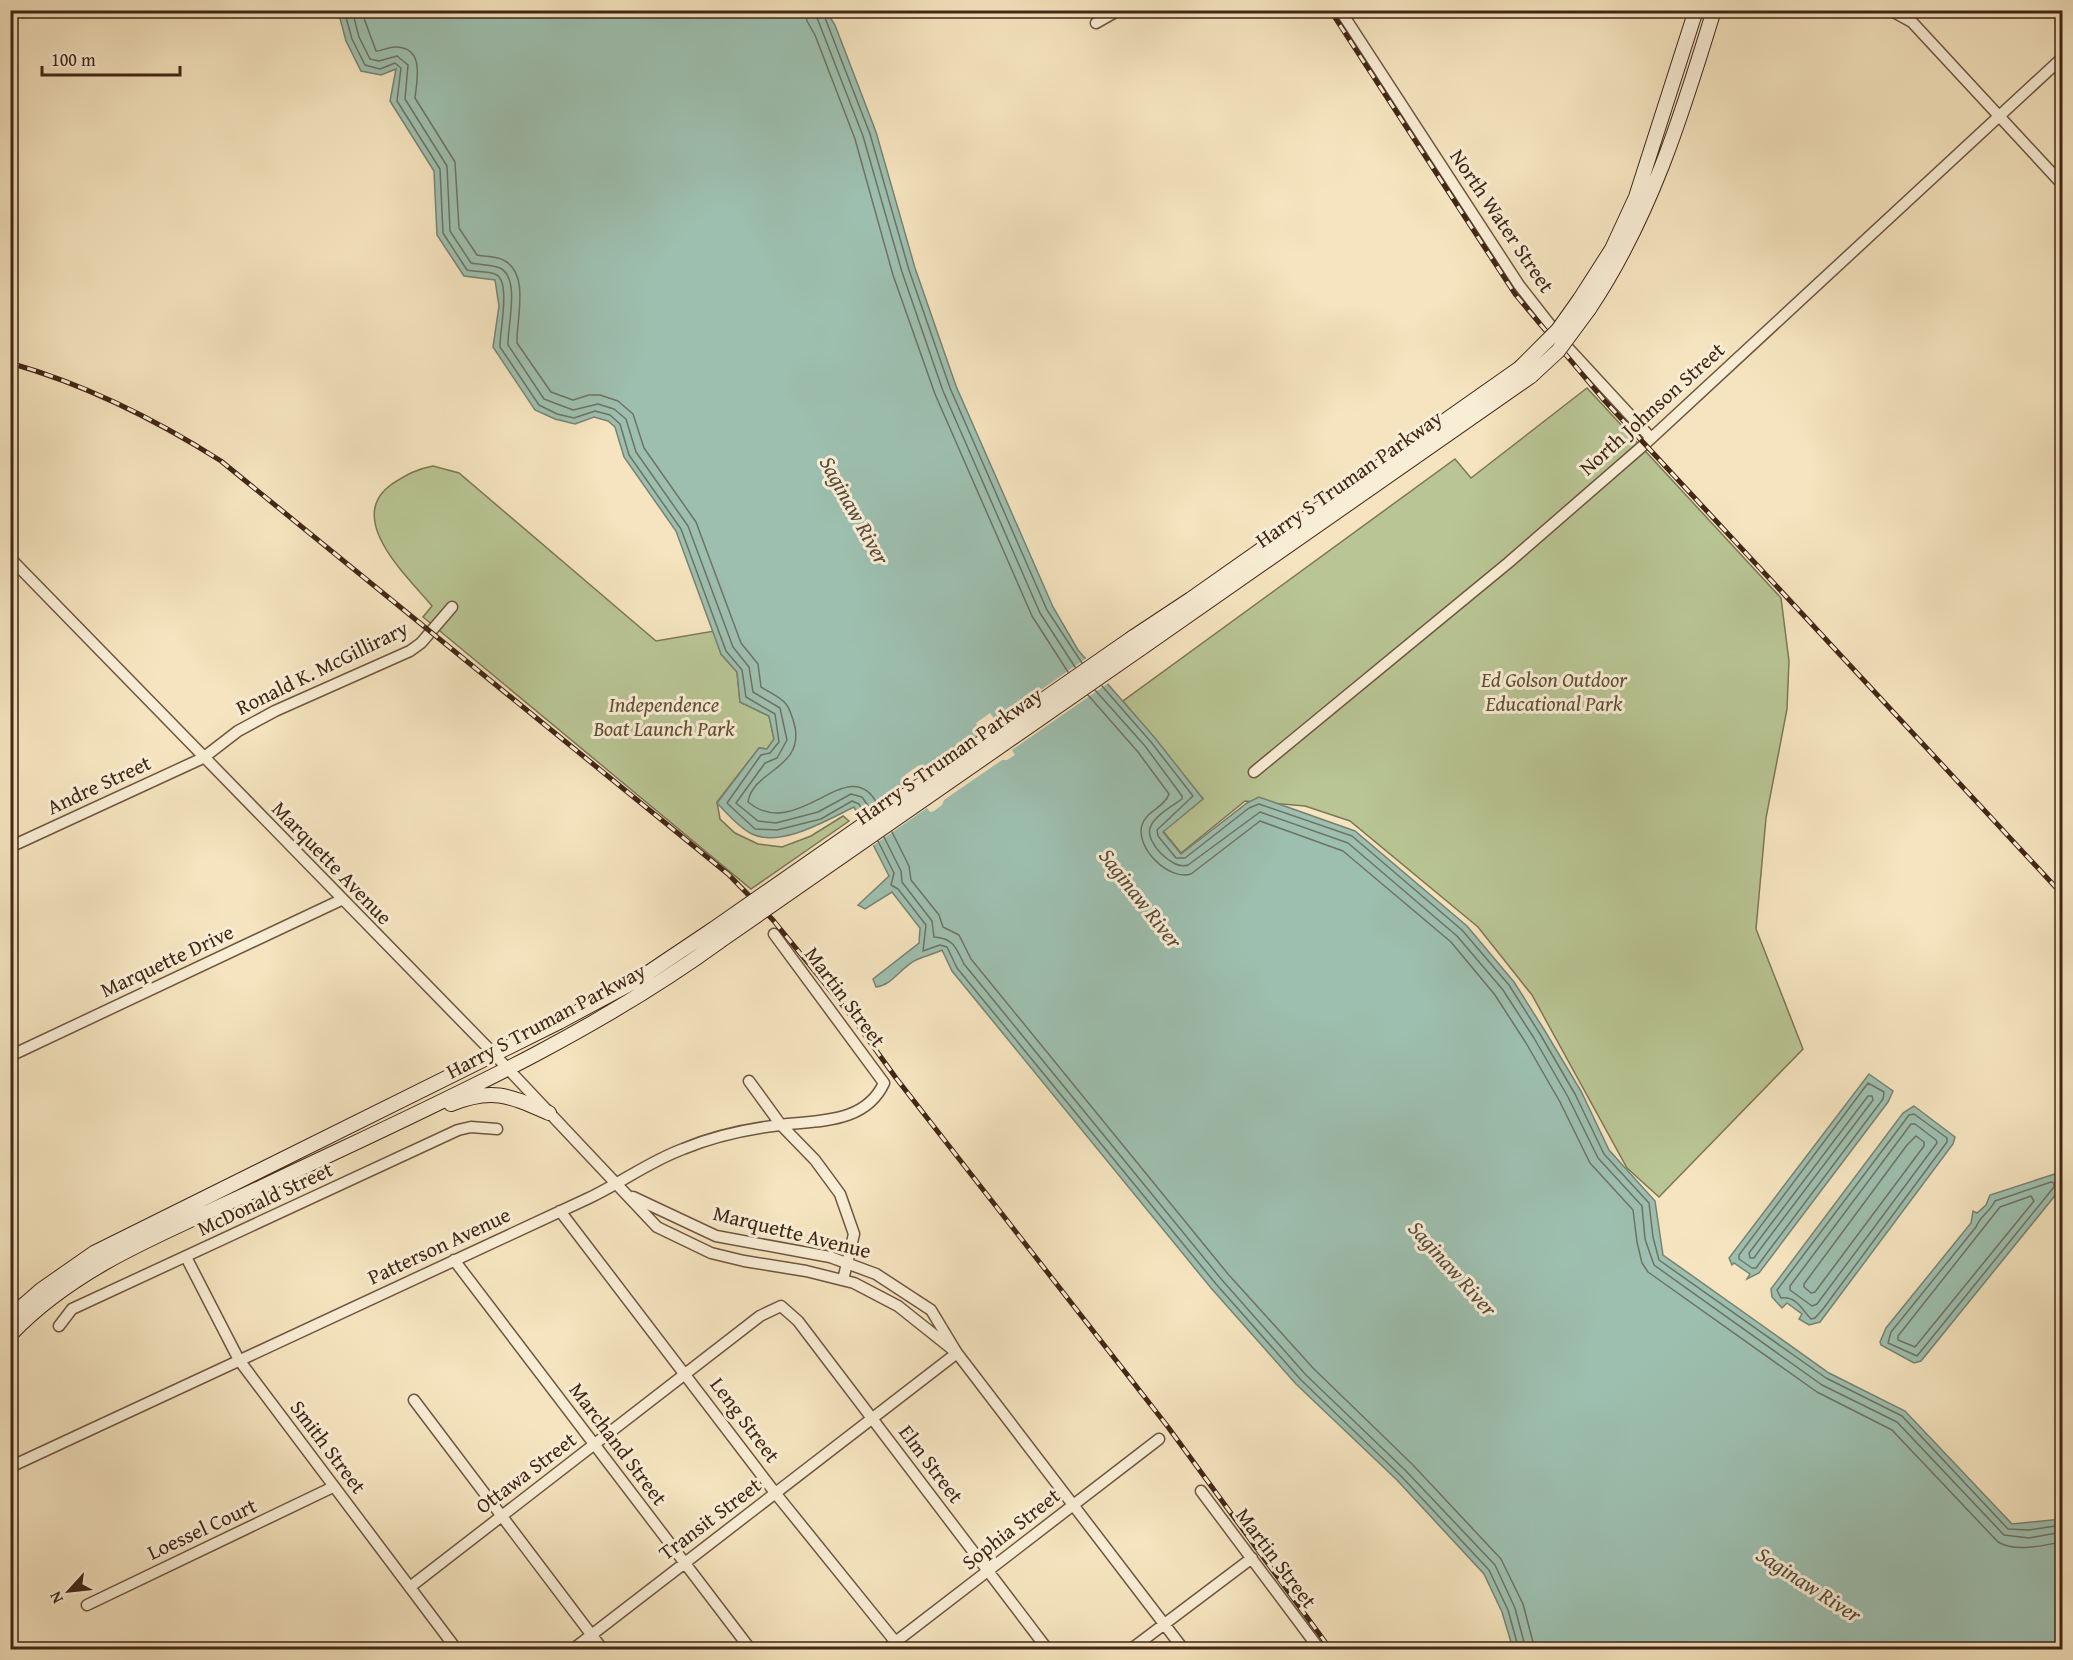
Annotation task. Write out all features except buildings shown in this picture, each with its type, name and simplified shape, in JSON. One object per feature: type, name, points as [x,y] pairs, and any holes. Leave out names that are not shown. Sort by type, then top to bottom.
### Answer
[{"type":"main road","name":"Harry S Truman Parkway","points":[[1584,304],[1636,197],[1696,10]]},
{"type":"main road","name":"Harry S Truman Parkway","points":[[10,1335],[57,1293],[112,1258],[417,1112],[624,1007],[716,935],[1136,643],[1191,600],[1526,372],[1558,330],[1584,304],[1620,260],[1658,179],[1687,99],[1714,10]]},
{"type":"main road","name":"Harry S Truman Parkway","points":[[10,1317],[41,1290],[94,1253],[494,1054],[639,979],[716,935]]},
{"type":"main road","points":[[417,1112],[490,1093],[508,1095],[549,1113]]},
{"type":"street","points":[[1096,23],[1119,10]]},
{"type":"street","name":"North Water Street","points":[[1340,10],[1519,285],[1569,349],[1651,438]]},
{"type":"street","points":[[1892,11],[1912,22],[2062,184]]},
{"type":"street","name":"North Johnson Street","points":[[1254,772],[1508,563],[1651,438],[2062,58]]},
{"type":"street","name":"Marquette Avenue","points":[[10,558],[341,900],[494,1054],[657,1227],[696,1247],[744,1262],[806,1271],[843,1280],[870,1290],[898,1306],[957,1353]]},
{"type":"street","name":"Ronald K. McGillirary","points":[[204,758],[238,731],[267,715],[410,651],[422,643],[452,608]]},
{"type":"street","name":"Andre Street","points":[[10,847],[204,758]]},
{"type":"street","name":"Marquette Drive","points":[[10,1056],[341,900]]},
{"type":"street","name":"Martin Street","points":[[774,934],[884,1083]]},
{"type":"street","points":[[749,1081],[781,1125],[815,1160],[840,1194],[854,1234],[843,1280]]},
{"type":"street","name":"Patterson Avenue","points":[[10,1467],[617,1184],[681,1149],[722,1135],[781,1125],[829,1122],[864,1107],[879,1095],[884,1083]]},
{"type":"street","name":"McDonald Street","points":[[58,1326],[72,1309],[458,1130],[471,1127],[497,1129]]},
{"type":"street","name":"Marquette Avenue","points":[[627,1194],[716,1236],[849,1262],[895,1284],[931,1310],[957,1353],[1184,1650]]},
{"type":"street","name":"Leng Street","points":[[560,1211],[776,1494],[899,1645]]},
{"type":"street","name":"Smith Street","points":[[186,1257],[239,1360],[457,1650]]},
{"type":"street","name":"Marchand Street","points":[[454,1260],[751,1650]]},
{"type":"street","name":"Ottawa Street","points":[[410,1587],[760,1316],[781,1306]]},
{"type":"street","name":"Elm Street","points":[[781,1306],[798,1321],[1048,1650]]},
{"type":"street","name":"Transit Street","points":[[572,1650],[957,1353]]},
{"type":"street","points":[[414,1400],[603,1650]]},
{"type":"street","name":"Sophia Street","points":[[885,1650],[899,1645],[988,1572],[1159,1439]]},
{"type":"street","name":"Loessel Court","points":[[87,1605],[333,1487]]},
{"type":"street","name":"Martin Street","points":[[1201,1491],[1320,1650]]},
{"type":"street","points":[[1130,1650],[1252,1558]]},
{"type":"green space","name":"Ed Golson Outdoor Educational Park","points":[[1587,388],[1781,598],[1789,661],[1787,709],[1766,818],[1756,929],[1803,1049],[1659,1197],[1627,1168],[1532,995],[1478,927],[1350,821],[1305,806],[1245,801],[1181,853],[1163,831],[1203,799],[1123,701],[1455,459],[1471,478]]},
{"type":"green space","name":"Independence Boat Launch Park","points":[[433,466],[459,473],[656,641],[714,631],[721,654],[737,672],[740,702],[769,716],[774,739],[767,749],[759,748],[717,802],[720,819],[735,833],[758,844],[782,847],[811,836],[843,816],[849,821],[751,889],[423,617],[432,606],[396,564],[385,547],[377,530],[374,513],[379,498],[392,484],[411,473]]},
{"type":"water","name":"Saginaw River","points":[[338,11],[826,11],[835,25],[876,132],[915,268],[956,386],[1053,607],[1078,650],[1155,738],[1203,799],[1163,832],[1181,854],[1247,803],[1259,797],[1355,831],[1467,926],[1514,982],[1581,1091],[1609,1150],[1655,1201],[1663,1255],[1829,1373],[1905,1411],[2012,1524],[2062,1519],[2062,1602],[2060,1605],[2062,1649],[1513,1649],[1502,1612],[1484,1574],[1397,1480],[1296,1384],[1211,1288],[952,971],[942,950],[916,960],[887,983],[876,987],[873,979],[919,943],[920,928],[892,892],[865,909],[858,905],[889,876],[854,807],[818,825],[790,835],[764,837],[742,828],[717,803],[759,748],[767,749],[774,739],[769,716],[740,702],[737,672],[721,654],[676,531],[624,457],[615,427],[608,421],[594,417],[575,424],[555,419],[535,410],[493,347],[499,306],[495,280],[464,276],[437,235],[434,171],[390,101],[396,69],[381,75],[361,71],[346,41]]},
{"type":"water","points":[[1869,1074],[1893,1091],[1888,1102],[1759,1273],[1747,1279],[1750,1274],[1734,1263],[1732,1265],[1729,1258]]},
{"type":"water","points":[[1914,1106],[1955,1137],[1953,1144],[1820,1322],[1809,1325],[1799,1319],[1802,1314],[1787,1303],[1782,1308],[1772,1297],[1771,1289],[1903,1113]]},
{"type":"water","points":[[2058,1173],[2062,1187],[1921,1361],[1914,1363],[1881,1345],[1880,1342],[1886,1328],[1971,1223],[1973,1211],[1977,1213],[1986,1205],[1990,1195]]},
{"type":"pier","points":[[1088,657],[1110,682],[1012,750],[1015,755],[1002,760],[944,800],[942,805],[934,811],[930,812],[927,808],[871,847],[856,818],[909,782],[905,775],[919,765],[925,773],[983,733],[976,723],[990,713],[996,721]]},
{"type":"railway","points":[[1330,10],[1515,294],[1603,399],[2062,894]]},
{"type":"railway","points":[[10,363],[120,404],[221,461],[728,874],[773,920],[852,1017],[896,1078],[1168,1427],[1331,1650]]}]
